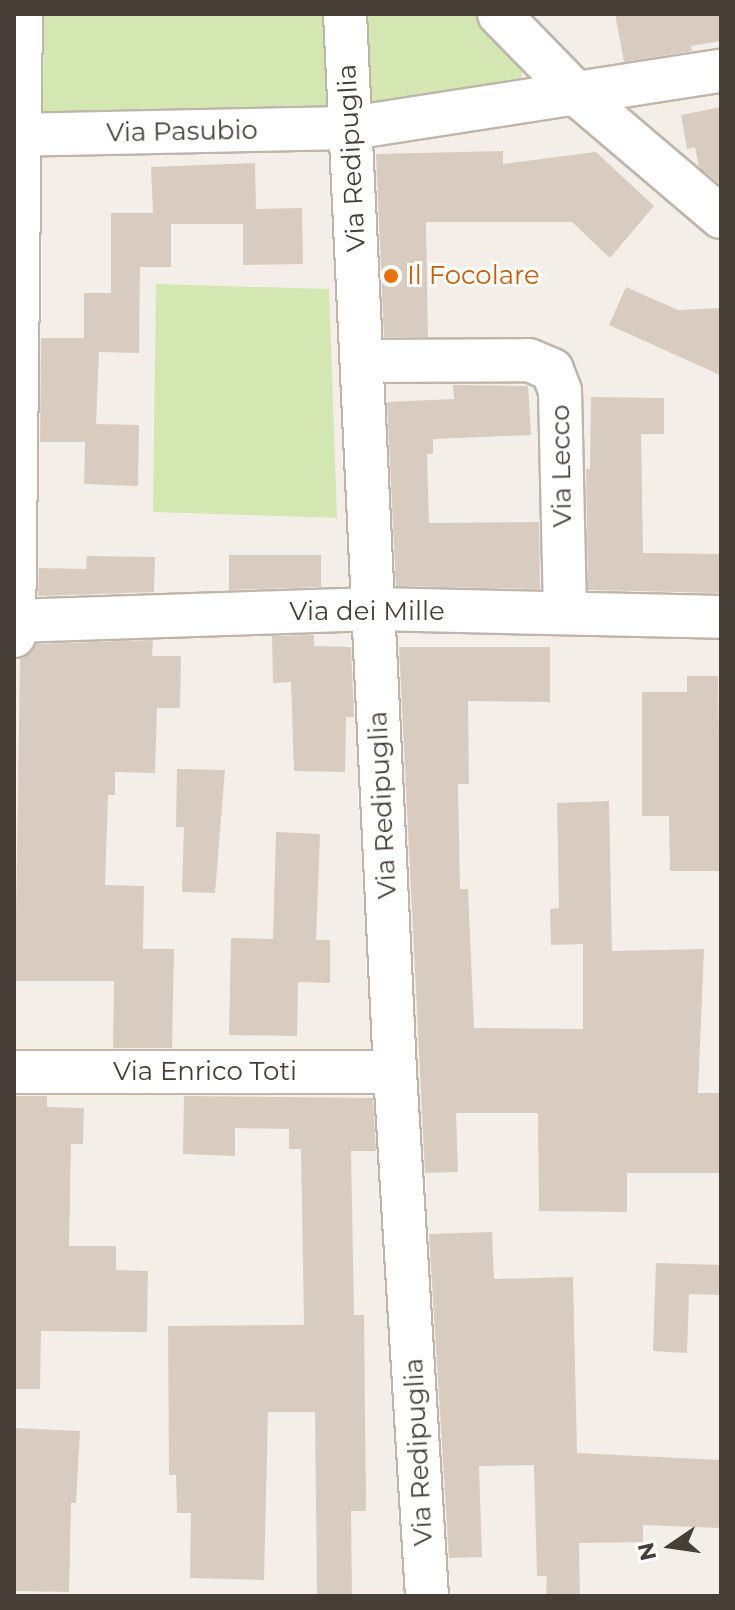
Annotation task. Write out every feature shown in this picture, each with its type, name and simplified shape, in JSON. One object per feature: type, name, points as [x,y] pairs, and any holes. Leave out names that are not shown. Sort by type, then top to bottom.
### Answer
[{"type":"street","points":[[14,636],[17,135],[21,14]]},
{"type":"street","name":"Via Redipuglia","points":[[345,14],[395,1072],[427,1596]]},
{"type":"street","points":[[499,14],[580,97],[721,217]]},
{"type":"street","name":"Via Pasubio","points":[[17,135],[351,128],[580,97],[721,71]]},
{"type":"street","name":"Via Lecco","points":[[362,361],[529,360],[552,370],[560,391],[565,613]]},
{"type":"street","name":"Via dei Mille","points":[[14,621],[374,609],[721,617]]},
{"type":"street","name":"Via Enrico Toti","points":[[14,1072],[395,1072]]},
{"type":"green space","points":[[44,14],[325,14],[328,114],[43,124]]},
{"type":"green space","points":[[366,14],[478,14],[521,60],[522,96],[370,102]]},
{"type":"green space","points":[[156,284],[329,289],[337,518],[153,512]]},
{"type":"building","points":[[615,14],[721,14],[721,41],[691,46],[692,51],[624,62]]},
{"type":"building","points":[[721,107],[721,185],[699,167],[695,147],[687,149],[681,115]]},
{"type":"building","points":[[503,151],[503,164],[596,152],[654,206],[610,258],[572,222],[426,222],[428,337],[384,337],[376,154]]},
{"type":"building","points":[[255,163],[256,209],[302,208],[303,264],[243,265],[243,224],[171,224],[171,267],[140,267],[139,353],[99,352],[96,424],[139,425],[138,486],[84,484],[85,442],[40,442],[41,338],[84,338],[84,293],[111,293],[111,213],[153,213],[151,167]]},
{"type":"building","points":[[626,287],[678,310],[721,308],[720,375],[609,325]]},
{"type":"building","points":[[453,385],[528,386],[531,435],[433,439],[433,454],[427,454],[429,523],[539,522],[540,589],[396,586],[387,402],[454,399]]},
{"type":"building","points":[[591,397],[664,398],[664,434],[641,434],[643,553],[721,554],[721,593],[588,590],[586,469],[590,469]]},
{"type":"building","points":[[229,555],[321,555],[321,587],[229,590]]},
{"type":"building","points":[[87,556],[155,557],[154,592],[38,596],[39,568],[86,569]]},
{"type":"building","points":[[314,635],[314,646],[351,647],[354,717],[346,717],[345,772],[294,771],[291,682],[273,683],[272,636]]},
{"type":"building","points":[[153,640],[152,656],[181,656],[180,708],[157,708],[155,773],[115,772],[115,795],[108,795],[105,885],[144,886],[143,949],[174,949],[172,1048],[113,1048],[114,981],[15,981],[20,659],[36,644]]},
{"type":"building","points":[[399,647],[550,647],[550,702],[468,701],[469,784],[458,784],[460,889],[468,889],[474,1028],[583,1029],[583,944],[551,945],[550,909],[559,908],[557,803],[609,801],[612,951],[704,949],[698,1093],[721,1093],[721,1173],[627,1173],[627,1212],[539,1211],[538,1113],[456,1113],[458,1172],[425,1173]]},
{"type":"building","points":[[687,676],[718,676],[721,871],[670,871],[669,816],[642,816],[642,692],[687,692]]},
{"type":"building","points":[[177,769],[225,770],[215,893],[182,892],[184,827],[176,827]]},
{"type":"building","points":[[276,832],[320,834],[316,940],[330,940],[330,983],[298,982],[297,1036],[229,1035],[231,938],[273,939]]},
{"type":"building","points":[[14,1096],[47,1096],[47,1107],[84,1108],[83,1144],[71,1144],[69,1246],[116,1246],[116,1270],[148,1271],[147,1332],[41,1331],[40,1389],[14,1389]]},
{"type":"building","points":[[184,1096],[373,1098],[376,1151],[351,1151],[354,1315],[364,1315],[366,1511],[351,1511],[352,1596],[317,1596],[315,1412],[268,1412],[264,1580],[190,1578],[191,1513],[177,1513],[176,1475],[169,1475],[168,1326],[304,1325],[301,1149],[289,1149],[289,1129],[235,1128],[235,1156],[183,1154]]},
{"type":"building","points":[[492,1232],[494,1279],[573,1277],[577,1453],[721,1460],[721,1528],[643,1525],[643,1542],[579,1543],[580,1596],[546,1596],[547,1576],[537,1576],[534,1465],[479,1466],[482,1557],[449,1558],[429,1234]]},
{"type":"building","points":[[656,1263],[721,1265],[721,1295],[689,1294],[687,1353],[653,1351]]},
{"type":"building","points":[[14,1428],[80,1431],[76,1503],[71,1503],[69,1592],[14,1591]]},
{"type":"place","name":"Il Focolare","points":[[391,276]]}]
